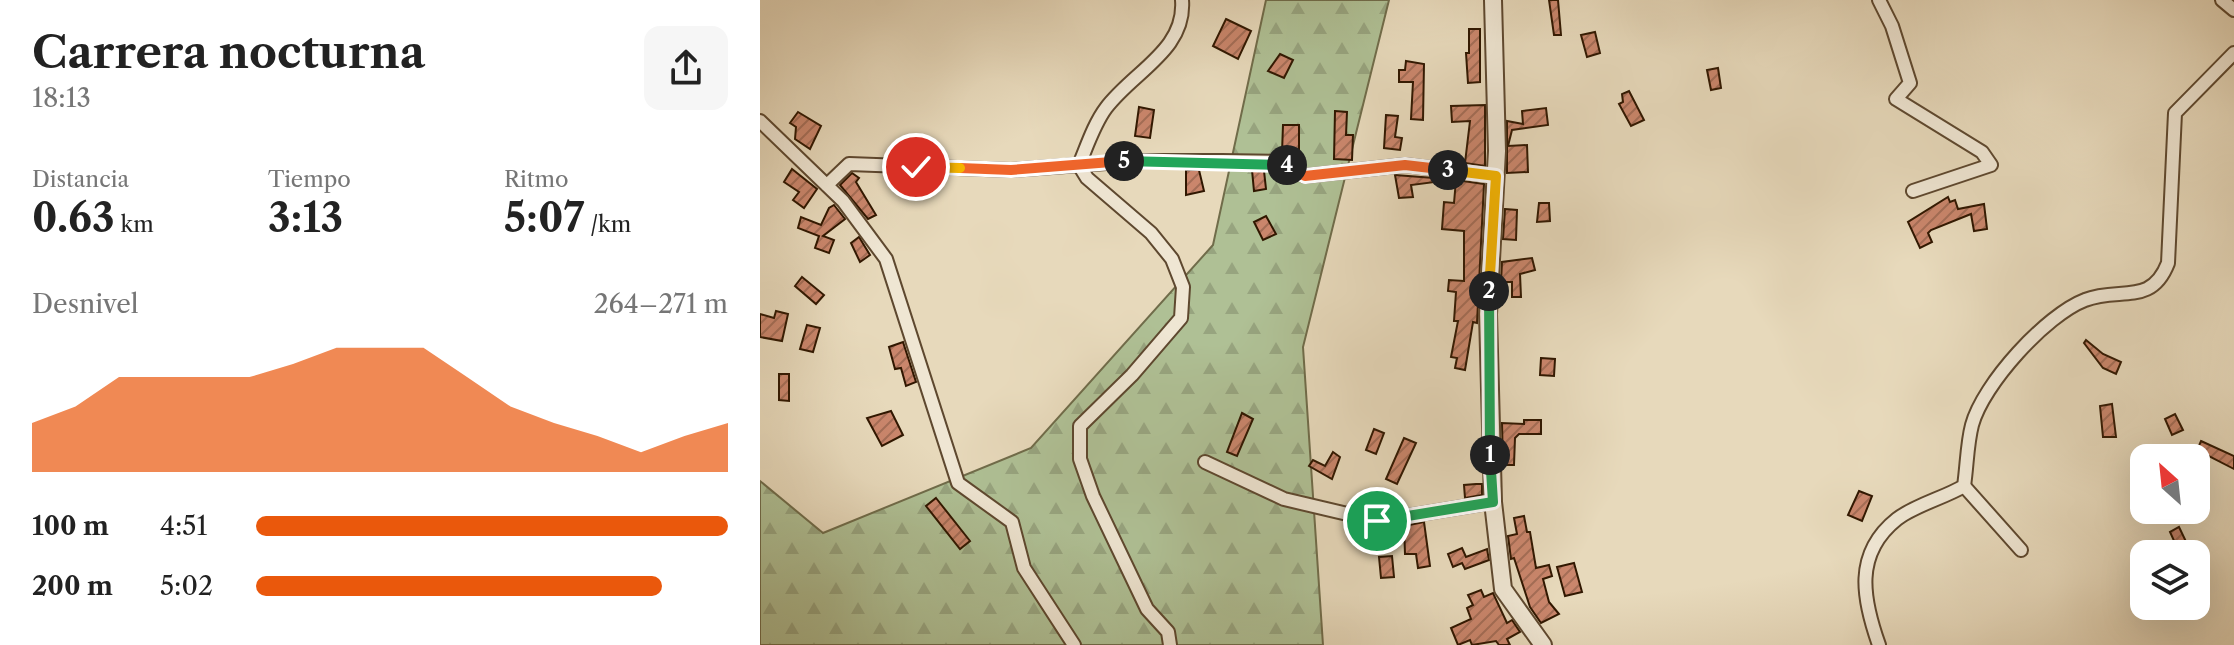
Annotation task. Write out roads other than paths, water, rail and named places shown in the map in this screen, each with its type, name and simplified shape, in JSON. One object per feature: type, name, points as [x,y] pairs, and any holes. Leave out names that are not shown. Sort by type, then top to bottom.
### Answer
[{"type":"street","points":[[1079,165],[1110,103],[1124,85],[1172,43],[1184,21],[1182,0]]},
{"type":"street","points":[[1493,0],[1496,176],[1488,314],[1493,502],[1503,589],[1543,645]]},
{"type":"street","points":[[1879,0],[1901,50],[1910,83],[1896,99],[1982,152],[1991,165],[1913,191]]},
{"type":"street","points":[[2222,0],[2234,10]]},
{"type":"street","points":[[2021,550],[1964,486],[1972,424],[1989,385],[2061,313],[2087,299],[2142,292],[2162,280],[2168,263],[2175,113],[2234,53]]},
{"type":"street","points":[[760,121],[827,185],[886,259],[958,483],[1012,522],[1024,568],[1074,645]]},
{"type":"street","points":[[827,185],[849,164],[1011,170],[1133,161],[1283,162],[1305,176],[1405,165],[1496,176]]},
{"type":"street","points":[[1079,165],[1087,178],[1151,233],[1172,259],[1183,287],[1181,318],[1132,375],[1080,426],[1080,459],[1093,496],[1147,609],[1168,632],[1170,645]]},
{"type":"street","points":[[1205,462],[1284,499],[1377,521],[1493,502]]},
{"type":"street","points":[[1879,645],[1863,600],[1867,562],[1879,538],[1898,518],[1964,486]]}]
